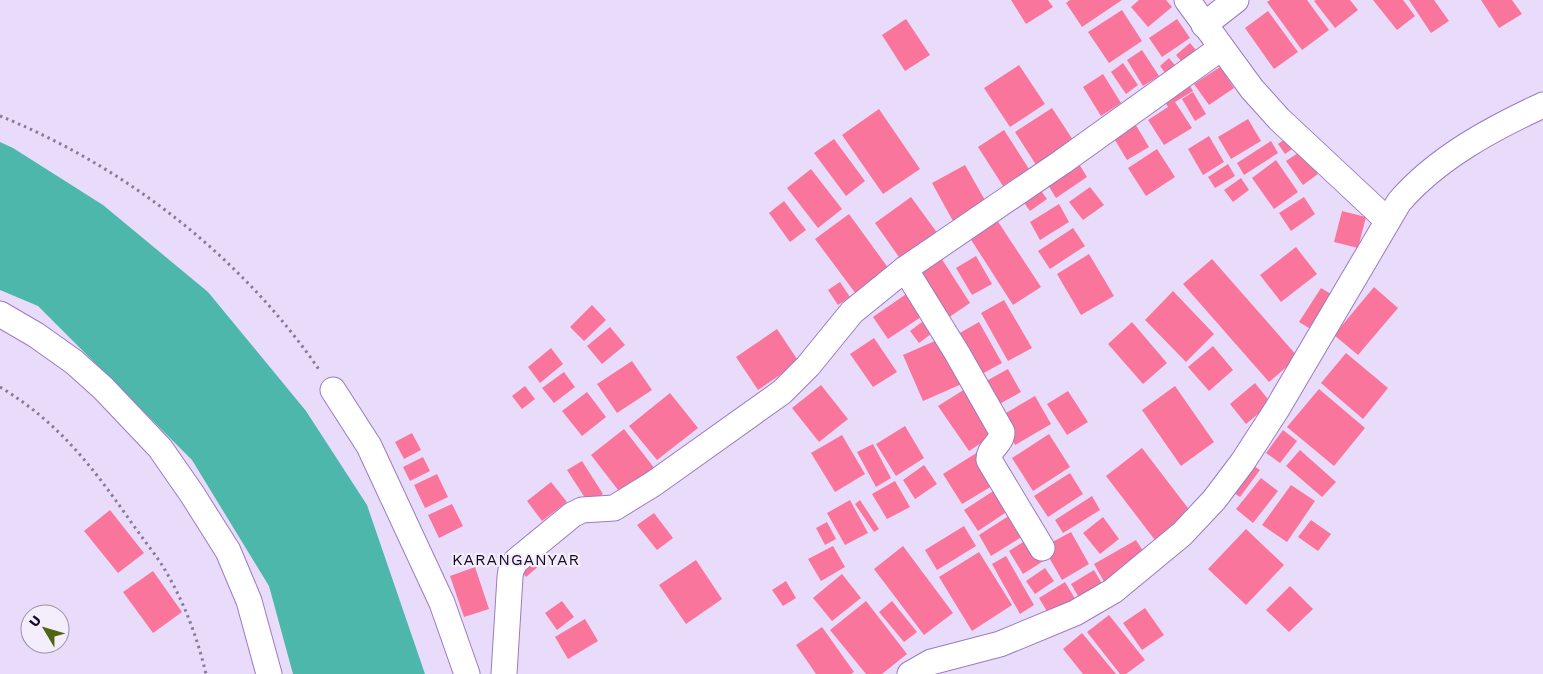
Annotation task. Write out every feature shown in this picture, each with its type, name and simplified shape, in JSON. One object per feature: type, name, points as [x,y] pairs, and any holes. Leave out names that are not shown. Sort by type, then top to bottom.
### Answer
[{"type":"street","points":[[1187,0],[1204,26],[1252,89],[1279,119],[1387,220]]},
{"type":"street","points":[[1204,26],[1236,0]]},
{"type":"street","points":[[504,674],[510,576],[516,562],[572,515],[582,510],[614,508],[622,504],[782,392],[808,366],[852,312],[905,269],[1062,162],[1221,48]]},
{"type":"street","points":[[910,674],[931,662],[1000,644],[1074,613],[1113,591],[1182,534],[1214,500],[1242,463],[1277,409],[1399,202],[1414,185],[1466,146],[1509,120],[1543,105]]},
{"type":"street","points":[[905,269],[957,353],[1002,432],[1002,438],[989,453],[989,460],[1042,548]]},
{"type":"street","points":[[0,314],[36,335],[74,362],[103,388],[160,448],[228,551],[249,601],[269,674]]},
{"type":"street","points":[[333,390],[369,446],[442,603],[467,674]]},
{"type":"path","points":[[0,116],[43,134],[84,157],[157,205],[190,230],[264,300],[304,347],[333,390]]},
{"type":"path","points":[[0,387],[55,427],[83,456],[106,486],[163,566],[196,636],[206,674]]},
{"type":"shaded area","points":[[0,142],[13,148],[103,205],[208,292],[306,411],[367,505],[425,674],[293,674],[269,586],[192,460],[38,306],[0,290]]},
{"type":"building","points":[[1011,0],[1048,0],[1053,7],[1026,24]]},
{"type":"building","points":[[1070,0],[1122,0],[1082,27],[1066,3]]},
{"type":"building","points":[[1139,0],[1166,0],[1172,7],[1148,27],[1131,7]]},
{"type":"building","points":[[1270,0],[1307,0],[1329,30],[1302,50],[1267,2]]},
{"type":"building","points":[[1350,0],[1358,10],[1335,28],[1314,1]]},
{"type":"building","points":[[1373,0],[1403,0],[1415,16],[1397,30]]},
{"type":"building","points":[[1409,0],[1434,0],[1449,21],[1431,33]]},
{"type":"building","points":[[1481,0],[1512,0],[1522,14],[1499,28]]},
{"type":"building","points":[[1122,10],[1142,41],[1109,63],[1088,32]]},
{"type":"building","points":[[1268,11],[1298,52],[1274,69],[1245,28]]},
{"type":"building","points":[[906,19],[930,55],[905,71],[882,35]]},
{"type":"building","points":[[1177,19],[1190,38],[1162,57],[1149,38]]},
{"type":"building","points":[[1190,43],[1201,56],[1187,68],[1176,55]]},
{"type":"building","points":[[1142,50],[1159,76],[1143,86],[1127,60]]},
{"type":"building","points":[[1169,58],[1179,70],[1169,78],[1160,66]]},
{"type":"building","points":[[1123,63],[1138,85],[1126,94],[1111,72]]},
{"type":"building","points":[[1019,65],[1045,104],[1010,127],[984,88]]},
{"type":"building","points":[[1220,67],[1234,88],[1209,105],[1194,84]]},
{"type":"building","points":[[1103,74],[1121,103],[1101,116],[1083,87]]},
{"type":"building","points":[[1185,78],[1193,91],[1175,102],[1192,128],[1164,145],[1148,120],[1168,107],[1160,93]]},
{"type":"building","points":[[1193,92],[1206,114],[1195,121],[1182,99]]},
{"type":"building","points":[[1052,108],[1075,143],[1038,168],[1015,132]]},
{"type":"building","points":[[879,109],[920,169],[883,194],[842,135]]},
{"type":"building","points":[[1248,119],[1261,141],[1231,159],[1218,137]]},
{"type":"building","points":[[1134,122],[1149,147],[1127,160],[1112,135]]},
{"type":"building","points":[[1004,130],[1029,169],[1003,186],[978,147]]},
{"type":"building","points":[[1291,135],[1298,145],[1285,154],[1278,144]]},
{"type":"building","points":[[1209,136],[1224,162],[1203,175],[1188,149]]},
{"type":"building","points":[[834,139],[865,181],[846,196],[814,153]]},
{"type":"building","points":[[1271,141],[1278,153],[1244,175],[1237,163]]},
{"type":"building","points":[[1157,149],[1175,177],[1146,196],[1128,168]]},
{"type":"building","points":[[1301,151],[1318,174],[1303,185],[1286,161]]},
{"type":"building","points":[[1076,159],[1087,177],[1056,198],[1045,180]]},
{"type":"building","points":[[1276,160],[1298,192],[1274,209],[1252,178]]},
{"type":"building","points":[[1228,164],[1235,176],[1215,188],[1208,177]]},
{"type":"building","points":[[965,165],[986,202],[953,221],[932,183]]},
{"type":"building","points":[[811,169],[842,209],[818,228],[787,188]]},
{"type":"building","points":[[1241,178],[1249,190],[1233,202],[1224,190]]},
{"type":"building","points":[[1036,184],[1047,199],[1030,211],[1019,196]]},
{"type":"building","points":[[1090,187],[1104,205],[1083,220],[1069,202]]},
{"type":"building","points":[[911,197],[938,234],[901,260],[875,223]]},
{"type":"building","points":[[1304,197],[1315,214],[1291,231],[1279,213]]},
{"type":"building","points":[[784,201],[806,230],[790,242],[769,213]]},
{"type":"building","points":[[1059,204],[1069,222],[1040,240],[1030,222]]},
{"type":"building","points":[[1342,211],[1366,217],[1358,248],[1334,242]]},
{"type":"building","points":[[849,214],[889,269],[856,294],[815,239]]},
{"type":"building","points":[[995,217],[1041,287],[1013,305],[968,235]]},
{"type":"building","points":[[1073,228],[1085,246],[1050,269],[1038,251]]},
{"type":"building","points":[[1296,247],[1317,274],[1281,302],[1260,275]]},
{"type":"building","points":[[936,250],[970,303],[942,322],[907,270]]},
{"type":"building","points":[[1089,254],[1114,296],[1081,315],[1057,274]]},
{"type":"building","points":[[976,256],[992,284],[972,295],[956,268]]},
{"type":"building","points":[[1212,259],[1298,357],[1269,382],[1183,284]]},
{"type":"building","points":[[840,282],[850,297],[838,305],[828,290]]},
{"type":"building","points":[[1374,287],[1398,308],[1358,355],[1334,335]]},
{"type":"building","points":[[1321,288],[1341,300],[1319,334],[1299,322]]},
{"type":"building","points":[[1173,291],[1214,334],[1186,362],[1145,320]]},
{"type":"building","points":[[909,292],[924,315],[888,339],[873,317]]},
{"type":"building","points":[[1004,300],[1032,348],[1008,361],[981,313]]},
{"type":"building","points":[[592,305],[606,320],[584,341],[570,327]]},
{"type":"building","points":[[930,316],[939,328],[919,343],[910,331]]},
{"type":"building","points":[[979,322],[1002,363],[980,375],[958,334]]},
{"type":"building","points":[[1132,322],[1167,363],[1143,384],[1108,344]]},
{"type":"building","points":[[610,327],[625,345],[602,364],[587,346]]},
{"type":"building","points":[[777,329],[799,362],[758,390],[736,357]]},
{"type":"building","points":[[944,337],[964,383],[923,401],[903,355]]},
{"type":"building","points":[[874,338],[897,372],[873,387],[850,354]]},
{"type":"building","points":[[1213,346],[1233,370],[1209,391],[1188,367]]},
{"type":"building","points":[[551,348],[563,364],[540,383],[528,367]]},
{"type":"building","points":[[1346,353],[1388,388],[1363,419],[1321,383]]},
{"type":"building","points":[[632,361],[652,390],[617,413],[597,384]]},
{"type":"building","points":[[1008,369],[1021,392],[992,408],[979,385]]},
{"type":"building","points":[[564,372],[575,387],[554,403],[542,388]]},
{"type":"building","points":[[1255,383],[1271,403],[1246,424],[1230,404]]},
{"type":"building","points":[[821,385],[848,419],[819,442],[792,408]]},
{"type":"building","points":[[525,386],[535,399],[522,409],[512,396]]},
{"type":"building","points":[[1175,386],[1214,442],[1181,466],[1142,410]]},
{"type":"building","points":[[965,389],[995,434],[969,451],[938,406]]},
{"type":"building","points":[[1319,389],[1365,428],[1334,466],[1287,427]]},
{"type":"building","points":[[1068,391],[1088,422],[1067,435],[1047,404]]},
{"type":"building","points":[[587,392],[606,417],[582,436],[562,411]]},
{"type":"building","points":[[670,393],[698,428],[657,460],[629,426]]},
{"type":"building","points":[[1035,396],[1051,424],[1015,445],[999,417]]},
{"type":"building","points":[[905,426],[924,458],[896,476],[876,444]]},
{"type":"building","points":[[624,429],[655,469],[622,495],[591,455]]},
{"type":"building","points":[[1283,430],[1297,441],[1280,463],[1266,453]]},
{"type":"building","points":[[412,433],[421,450],[404,459],[395,442]]},
{"type":"building","points":[[1049,434],[1070,467],[1033,491],[1012,458]]},
{"type":"building","points":[[842,435],[865,474],[835,492],[811,453]]},
{"type":"building","points":[[873,444],[891,478],[876,487],[857,452]]},
{"type":"building","points":[[1142,448],[1194,516],[1158,544],[1106,476]]},
{"type":"building","points":[[1300,450],[1336,482],[1322,497],[1286,466]]},
{"type":"building","points":[[978,452],[997,483],[962,504],[943,474]]},
{"type":"building","points":[[423,457],[430,471],[410,481],[403,467]]},
{"type":"building","points":[[582,461],[603,494],[589,504],[567,470]]},
{"type":"building","points":[[1251,464],[1260,470],[1240,497],[1231,491]]},
{"type":"building","points":[[924,465],[937,484],[915,499],[903,480]]},
{"type":"building","points":[[1070,473],[1083,494],[1048,517],[1034,496]]},
{"type":"building","points":[[437,474],[448,497],[425,508],[414,485]]},
{"type":"building","points":[[1261,478],[1278,491],[1253,523],[1236,509]]},
{"type":"building","points":[[895,481],[910,507],[887,519],[872,494]]},
{"type":"building","points":[[551,482],[567,502],[542,521],[527,501]]},
{"type":"building","points":[[1291,485],[1315,501],[1287,542],[1262,525]]},
{"type":"building","points":[[998,488],[1011,509],[978,531],[964,510]]},
{"type":"building","points":[[1092,496],[1100,510],[1063,533],[1055,520]]},
{"type":"building","points":[[850,500],[868,533],[845,545],[827,513]]},
{"type":"building","points":[[860,500],[879,529],[874,532],[855,504]]},
{"type":"building","points":[[452,504],[463,526],[439,538],[428,515]]},
{"type":"building","points":[[110,510],[144,553],[118,573],[84,531]]},
{"type":"building","points":[[1018,510],[1031,531],[991,556],[979,535]]},
{"type":"building","points":[[654,513],[673,538],[657,550],[637,525]]},
{"type":"building","points":[[1103,517],[1119,539],[1100,554],[1083,533]]},
{"type":"building","points":[[1311,520],[1331,534],[1318,551],[1298,537]]},
{"type":"building","points":[[827,522],[836,539],[825,545],[816,528]]},
{"type":"building","points":[[964,526],[976,546],[937,570],[925,550]]},
{"type":"building","points":[[1246,529],[1284,565],[1246,605],[1208,569]]},
{"type":"building","points":[[1071,532],[1089,564],[1062,580],[1043,547]]},
{"type":"building","points":[[1031,537],[1045,560],[1023,574],[1009,551]]},
{"type":"building","points":[[1136,540],[1150,562],[1107,587],[1094,564]]},
{"type":"building","points":[[833,546],[845,567],[821,581],[808,559]]},
{"type":"building","points":[[903,546],[953,613],[924,635],[874,569]]},
{"type":"building","points":[[537,549],[546,560],[526,577],[517,566]]},
{"type":"building","points":[[979,552],[1012,605],[972,631],[939,577]]},
{"type":"building","points":[[1006,556],[1034,605],[1020,614],[992,564]]},
{"type":"building","points":[[696,560],[722,599],[686,624],[659,585]]},
{"type":"building","points":[[475,567],[489,609],[464,617],[450,576]]},
{"type":"building","points":[[1045,568],[1054,581],[1035,594],[1026,581]]},
{"type":"building","points":[[1094,570],[1104,587],[1081,601],[1071,584]]},
{"type":"building","points":[[153,571],[182,612],[153,633],[123,592]]},
{"type":"building","points":[[842,574],[861,598],[832,621],[813,598]]},
{"type":"building","points":[[786,581],[796,598],[783,606],[772,590]]},
{"type":"building","points":[[1065,582],[1077,602],[1051,618],[1039,598]]},
{"type":"building","points":[[1290,586],[1313,609],[1289,632],[1266,610]]},
{"type":"building","points":[[562,601],[574,617],[557,630],[545,613]]},
{"type":"building","points":[[866,601],[907,654],[882,674],[866,674],[830,630]]},
{"type":"building","points":[[892,601],[917,632],[904,642],[879,612]]},
{"type":"building","points":[[1145,608],[1164,635],[1142,650],[1123,623]]},
{"type":"building","points":[[1109,615],[1145,660],[1126,674],[1120,674],[1087,632]]},
{"type":"building","points":[[585,619],[598,641],[568,659],[555,637]]},
{"type":"building","points":[[822,627],[854,672],[851,674],[816,674],[796,645]]},
{"type":"building","points":[[1082,633],[1116,674],[1083,674],[1063,649]]},
{"type":"district","name":"KARANGANYAR","points":[[516,559]]}]
